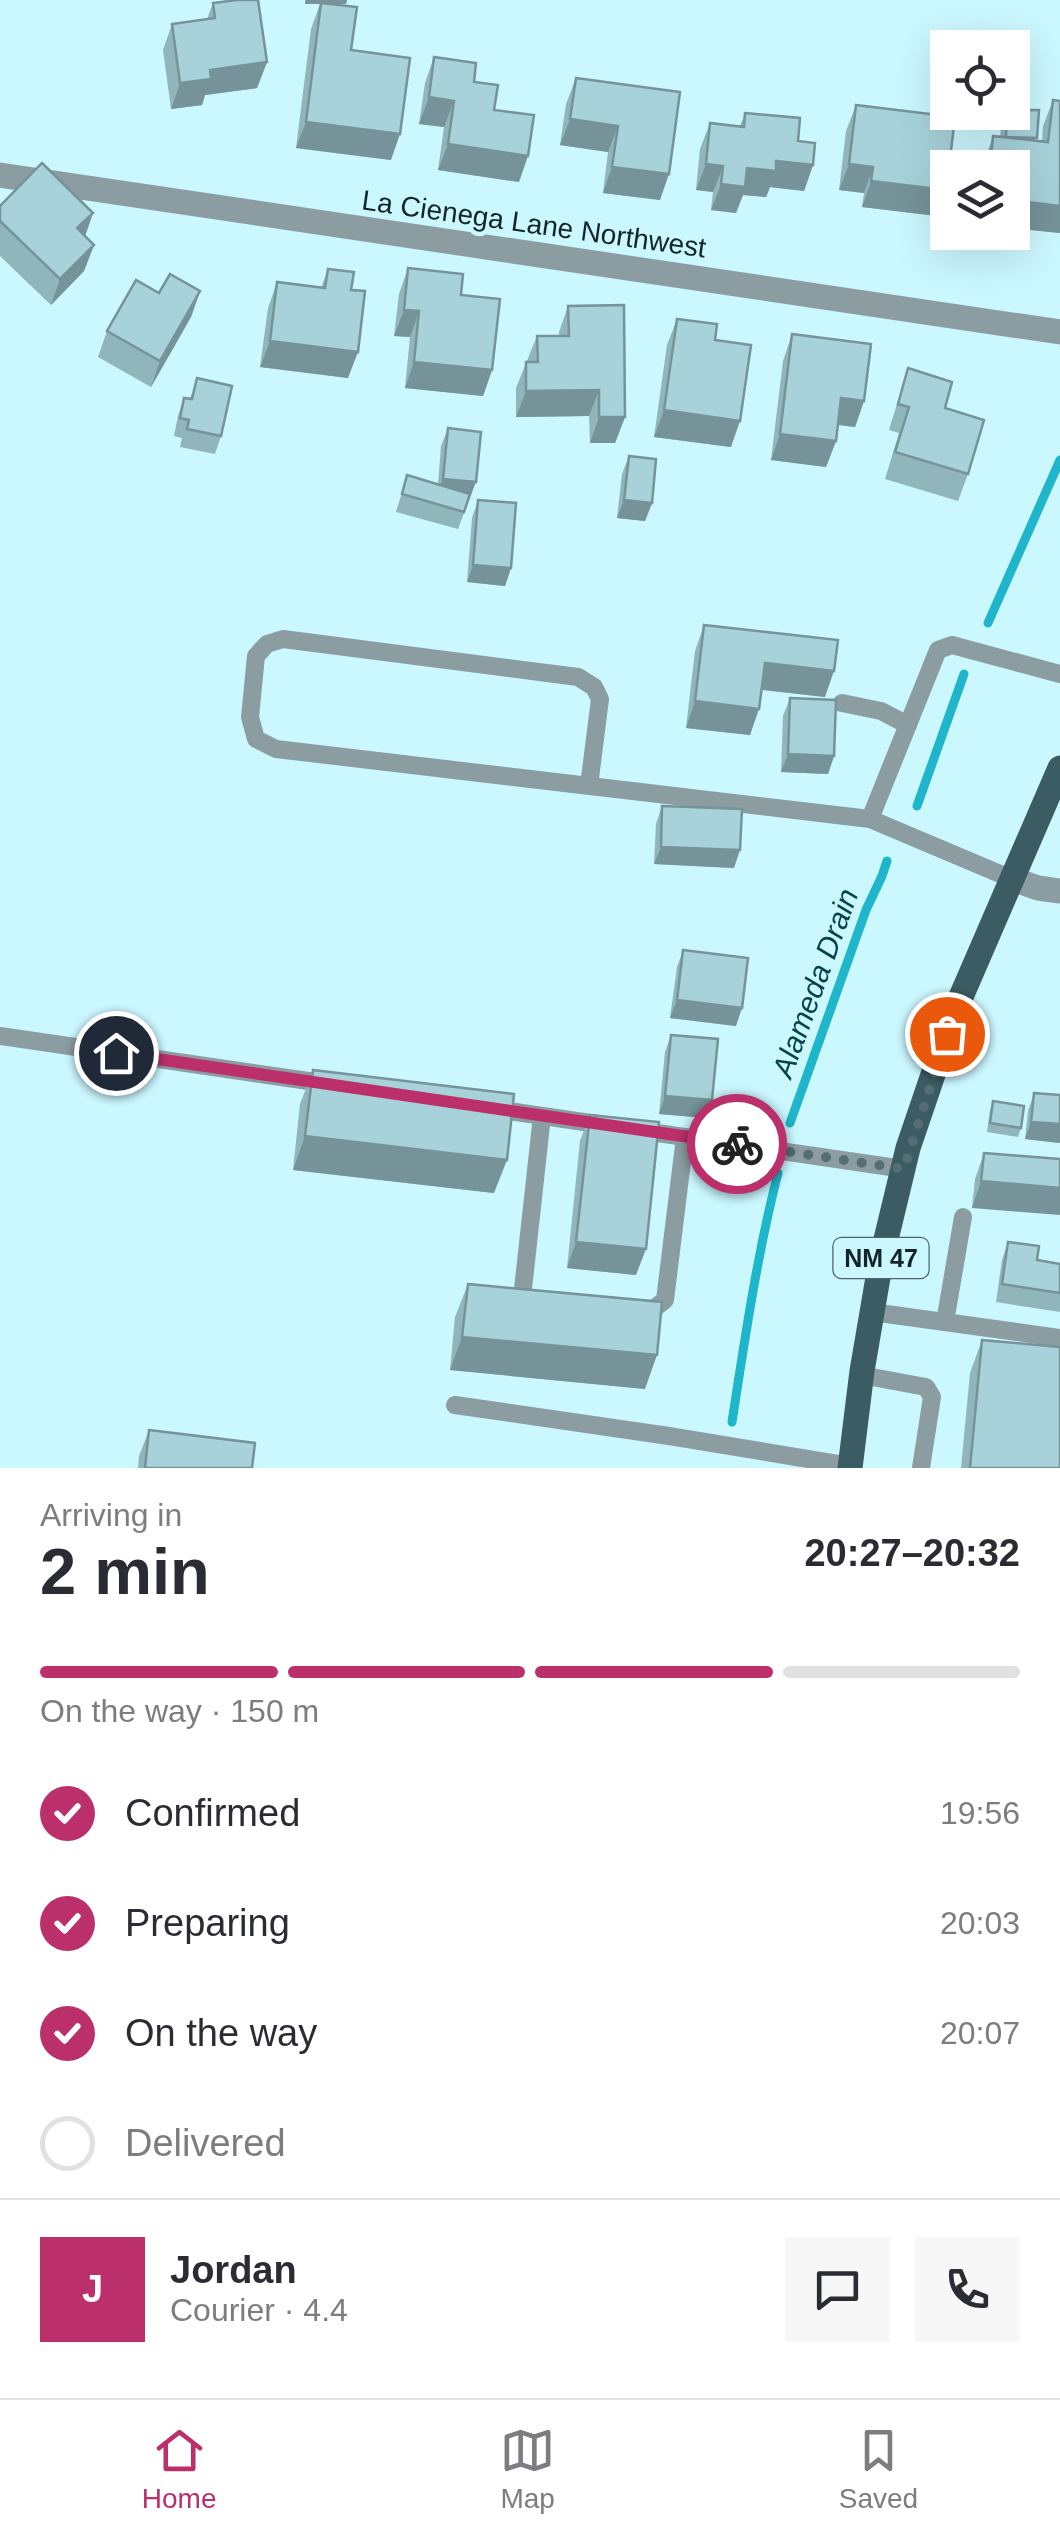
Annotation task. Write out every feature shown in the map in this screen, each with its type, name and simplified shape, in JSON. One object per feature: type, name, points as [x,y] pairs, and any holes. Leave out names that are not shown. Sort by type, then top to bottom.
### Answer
[{"type":"main road","name":"NM 47","points":[[850,1467],[880,1260],[904,1169],[954,1013],[1060,768]]},
{"type":"street","name":"La Cienega Lane Northwest","points":[[0,175],[1060,332]]},
{"type":"street","points":[[1012,879],[1060,891]]},
{"type":"lane","points":[[589,786],[600,699],[594,687],[578,677],[283,639],[268,644],[256,656],[250,717],[256,738],[276,749],[589,786],[870,818],[1012,879]]},
{"type":"lane","points":[[870,818],[938,650],[952,645],[1060,674]]},
{"type":"lane","points":[[842,703],[881,710],[908,725]]},
{"type":"lane","points":[[0,1036],[348,1087]]},
{"type":"lane","points":[[464,1104],[904,1169]]},
{"type":"lane","points":[[542,1116],[522,1298],[558,1302]]},
{"type":"lane","points":[[628,1312],[646,1315],[665,1300],[685,1137]]},
{"type":"lane","points":[[945,1322],[963,1217]]},
{"type":"lane","points":[[872,1312],[1060,1338]]},
{"type":"lane","points":[[862,1374],[926,1388],[932,1396],[922,1468]]},
{"type":"lane","points":[[454,1405],[850,1467]]},
{"type":"building","points":[[258,0],[267,62],[210,70],[211,79],[180,83],[172,24],[215,18],[213,3]]},
{"type":"building","points":[[321,3],[357,7],[351,50],[410,58],[400,134],[306,122]]},
{"type":"building","points":[[434,57],[476,63],[474,82],[498,85],[494,110],[534,115],[528,156],[448,144],[454,101],[429,97]]},
{"type":"building","points":[[576,78],[680,92],[669,174],[612,167],[618,126],[570,119]]},
{"type":"building","points":[[1053,100],[1060,101],[1060,206],[1030,202],[1030,150],[992,150],[993,136],[1048,142]]},
{"type":"building","points":[[856,105],[930,114],[930,130],[953,130],[951,150],[930,150],[930,188],[871,181],[873,167],[849,164]]},
{"type":"building","points":[[1030,110],[1039,110],[1037,138],[1006,137],[1006,130],[1030,130]]},
{"type":"building","points":[[745,113],[800,118],[798,141],[815,143],[813,165],[776,161],[776,171],[747,168],[745,187],[721,184],[723,166],[706,164],[710,123],[744,127]]},
{"type":"building","points":[[42,163],[93,213],[77,228],[94,245],[60,279],[0,221],[0,206]]},
{"type":"building","points":[[408,268],[463,274],[461,295],[500,299],[492,370],[414,362],[419,311],[404,310]]},
{"type":"building","points":[[328,269],[354,272],[351,290],[365,291],[358,352],[270,341],[277,282],[325,288]]},
{"type":"building","points":[[170,274],[200,291],[160,361],[107,331],[136,280],[159,293]]},
{"type":"building","points":[[624,305],[625,417],[599,417],[599,390],[526,391],[526,362],[538,362],[537,336],[569,336],[568,306]]},
{"type":"building","points":[[677,319],[717,324],[715,340],[751,345],[740,421],[664,410]]},
{"type":"building","points":[[792,334],[871,344],[864,401],[841,398],[836,441],[780,434]]},
{"type":"building","points":[[908,368],[952,382],[945,408],[984,420],[968,474],[895,452],[909,407],[898,404]]},
{"type":"building","points":[[197,378],[232,386],[221,436],[187,429],[189,420],[180,418],[184,398],[192,399]]},
{"type":"building","points":[[448,428],[481,432],[476,482],[443,479]]},
{"type":"building","points":[[629,456],[656,459],[652,503],[624,500]]},
{"type":"building","points":[[407,475],[470,494],[464,512],[402,494]]},
{"type":"building","points":[[478,500],[516,503],[511,568],[473,565]]},
{"type":"building","points":[[704,625],[838,640],[834,671],[765,663],[759,709],[695,701]]},
{"type":"building","points":[[790,698],[836,700],[834,756],[788,754]]},
{"type":"building","points":[[662,806],[742,809],[740,850],[661,847]]},
{"type":"building","points":[[683,950],[748,958],[742,1008],[677,1000]]},
{"type":"building","points":[[671,1035],[718,1039],[712,1100],[665,1096]]},
{"type":"building","points":[[313,1070],[514,1094],[507,1160],[305,1136]]},
{"type":"building","points":[[1034,1093],[1060,1095],[1060,1124],[1031,1122]]},
{"type":"building","points":[[993,1101],[1024,1106],[1021,1128],[990,1123]]},
{"type":"building","points":[[590,1115],[659,1122],[646,1249],[576,1242]]},
{"type":"building","points":[[984,1153],[1060,1159],[1060,1188],[981,1181]]},
{"type":"building","points":[[1008,1242],[1039,1246],[1037,1260],[1060,1264],[1060,1293],[1002,1284]]},
{"type":"building","points":[[468,1284],[662,1302],[657,1355],[462,1337]]},
{"type":"building","points":[[982,1340],[1060,1347],[1060,1468],[970,1468]]},
{"type":"building","points":[[149,1430],[255,1443],[252,1468],[145,1468]]},
{"type":"waterway","name":"Alameda Drain","points":[[988,623],[1060,460]]},
{"type":"waterway","name":"Alameda Drain","points":[[917,806],[964,674]]},
{"type":"waterway","name":"Alameda Drain","points":[[790,1123],[887,861]]},
{"type":"waterway","name":"Alameda Drain","points":[[732,1422],[778,1173]]},
{"type":"way so far","points":[[737,1144],[904,1169],[947,1034]]},
{"type":"route","points":[[116,1053],[737,1144]]}]
